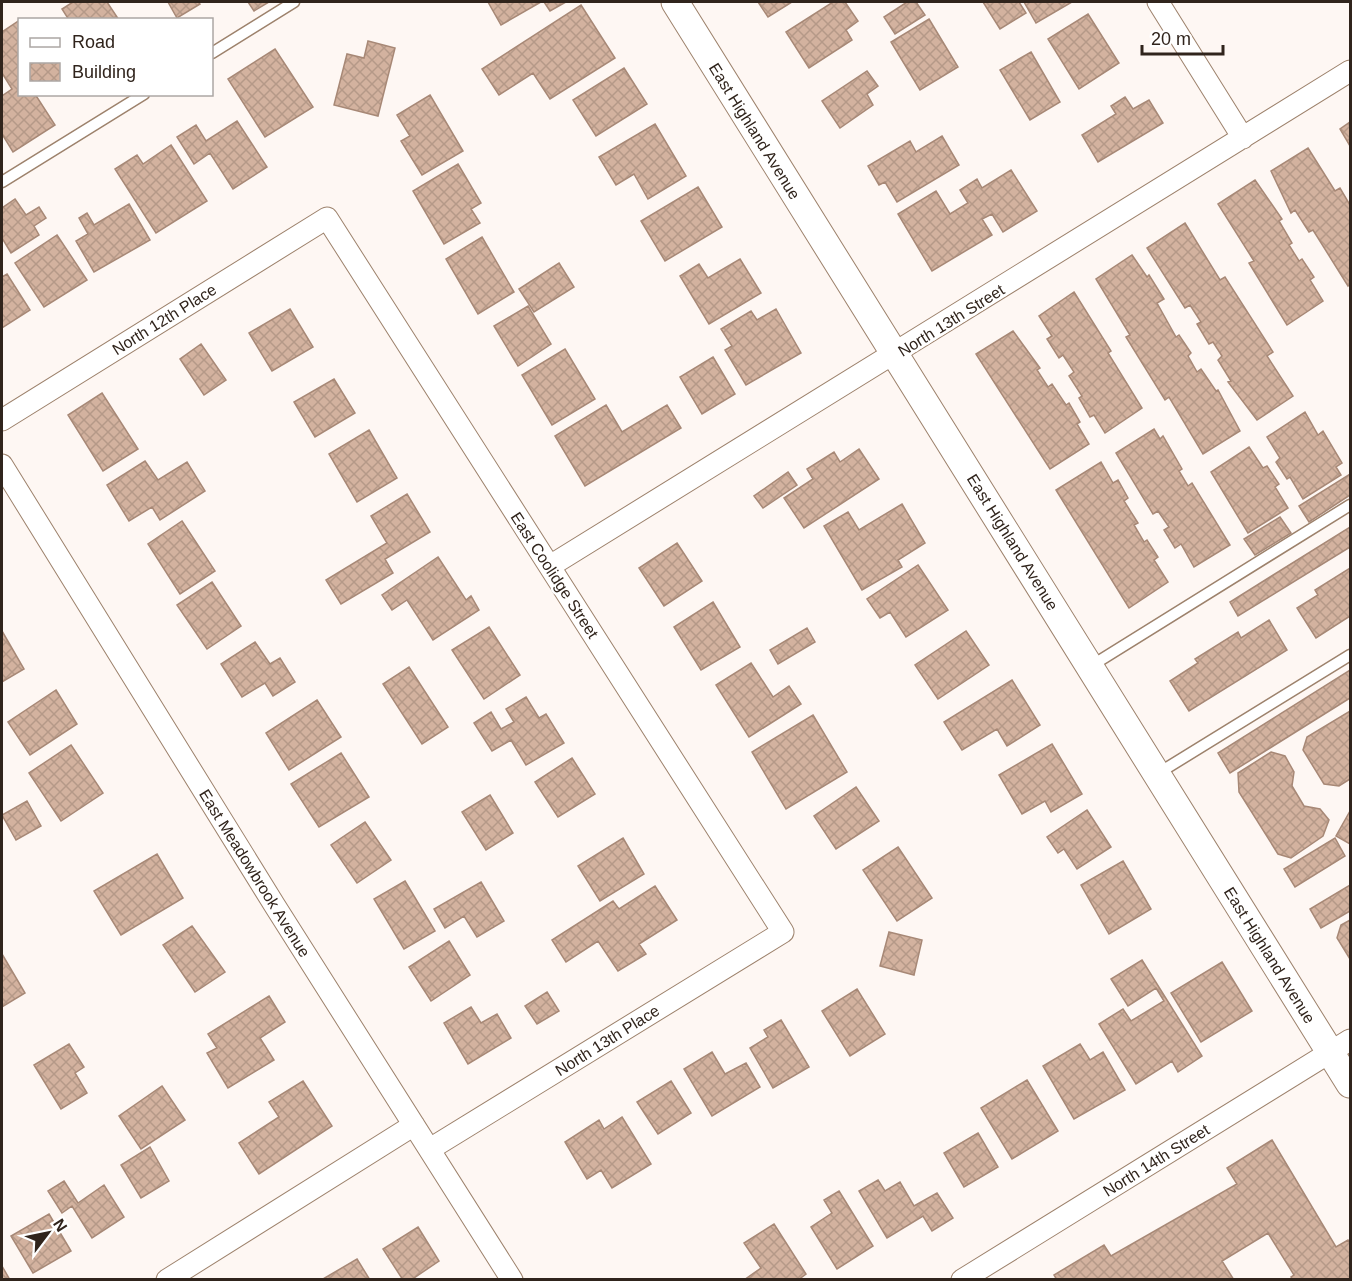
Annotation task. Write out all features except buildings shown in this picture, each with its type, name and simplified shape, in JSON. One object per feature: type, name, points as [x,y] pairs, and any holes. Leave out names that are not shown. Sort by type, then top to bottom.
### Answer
[{"type":"street","name":"East Highland Avenue","points":[[675,2],[812,223],[897,353],[1156,774],[1341,1046],[1350,1084]]},
{"type":"street","points":[[1158,2],[1243,138]]},
{"type":"street","name":"North 13th Street","points":[[550,566],[1350,71]]},
{"type":"street","name":"North 12th Place","points":[[2,420],[327,218]]},
{"type":"street","name":"East Coolidge Street","points":[[327,218],[783,932]]},
{"type":"street","name":"East Meadowbrook Avenue","points":[[2,465],[512,1280]]},
{"type":"street","name":"North 13th Place","points":[[430,1149],[783,932]]},
{"type":"street","name":"North 14th Street","points":[[962,1280],[1341,1046]]},
{"type":"street","points":[[167,1280],[414,1125]]},
{"type":"lane","points":[[213,52],[294,2]]},
{"type":"lane","points":[[2,182],[141,96]]},
{"type":"lane","points":[[1090,666],[1350,505]]},
{"type":"lane","points":[[1156,774],[1350,656]]}]
